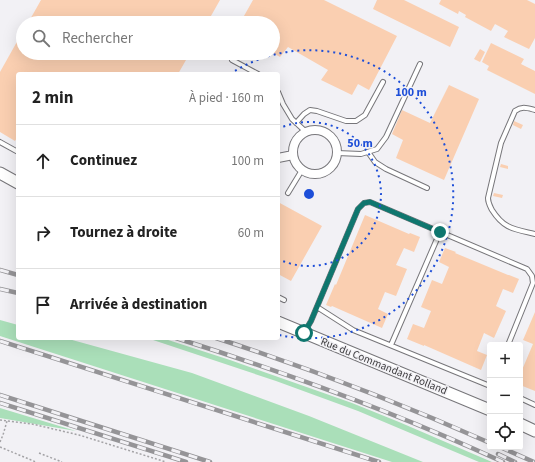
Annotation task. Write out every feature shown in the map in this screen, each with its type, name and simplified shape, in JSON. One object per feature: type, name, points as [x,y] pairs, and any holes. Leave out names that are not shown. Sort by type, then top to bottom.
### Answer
[{"type":"street","points":[[317,129],[328,134],[335,143],[337,153],[334,164],[330,168],[320,174],[314,174],[302,170],[295,162],[293,145],[305,131],[317,129]]},
{"type":"street","points":[[280,158],[293,155]]},
{"type":"street","points":[[0,173],[16,182]]},
{"type":"street","name":"Rue du Commandant Rolland","points":[[280,323],[487,409]]},
{"type":"street","points":[[523,425],[535,431]]},
{"type":"lane","points":[[232,60],[254,72]]},
{"type":"lane","points":[[337,153],[361,154],[377,149],[386,137],[420,64]]},
{"type":"lane","points":[[296,123],[310,110],[346,121],[356,121],[366,116],[383,82]]},
{"type":"lane","points":[[280,97],[292,119],[305,131]]},
{"type":"lane","points":[[535,110],[519,108],[515,111],[501,143],[488,202],[498,219],[508,226],[535,234]]},
{"type":"lane","points":[[0,142],[16,151]]},
{"type":"lane","points":[[368,152],[375,162],[386,169],[427,188]]},
{"type":"lane","points":[[288,193],[302,170]]},
{"type":"lane","points":[[304,333],[311,321],[358,209],[364,203],[370,202],[527,269],[532,276],[534,283],[509,342]]},
{"type":"lane","points":[[391,345],[440,232]]},
{"type":"lane","points":[[280,298],[284,300]]},
{"type":"lane","points":[[317,307],[353,330],[487,385]]},
{"type":"lane","points":[[523,399],[535,405]]},
{"type":"path","points":[[0,420],[32,424],[79,435],[166,462]]},
{"type":"path","points":[[0,442],[7,421]]},
{"type":"path","points":[[0,447],[36,462]]},
{"type":"path","points":[[39,453],[62,462]]},
{"type":"green space","points":[[0,320],[16,324],[16,340],[72,340],[192,373],[309,416],[423,462],[392,462],[0,336]]},
{"type":"green space","points":[[153,340],[168,340],[352,403],[492,462],[479,462],[358,411],[276,381]]},
{"type":"green space","points":[[0,408],[76,431],[0,418]]},
{"type":"building","points":[[41,0],[220,0],[211,16],[32,16]]},
{"type":"building","points":[[253,0],[324,0],[397,36],[369,90],[358,84],[352,95],[321,80],[328,70],[288,47],[280,57],[280,16],[244,16]]},
{"type":"building","points":[[377,0],[404,0],[459,27],[450,47],[373,9]]},
{"type":"building","points":[[441,0],[527,0],[535,4],[535,38],[529,49],[504,37],[508,31],[495,24],[491,31],[465,17],[466,15],[459,11],[458,14],[439,4]]},
{"type":"building","points":[[16,43],[16,60],[186,60],[179,72],[16,72],[15,141],[0,132],[0,72]]},
{"type":"building","points":[[491,43],[524,59],[521,64],[535,71],[535,94],[487,70],[489,66],[482,62]]},
{"type":"building","points":[[480,49],[485,52],[480,62],[474,59]]},
{"type":"building","points":[[449,85],[479,99],[444,180],[396,158],[403,140],[392,134],[402,110],[430,123]]},
{"type":"building","points":[[514,121],[523,125],[521,129],[513,125]]},
{"type":"building","points":[[501,164],[508,166],[508,169],[500,167]]},
{"type":"building","points":[[494,193],[503,195],[502,198],[493,196]]},
{"type":"building","points":[[280,203],[322,226],[291,281],[280,275]]},
{"type":"building","points":[[365,215],[409,234],[410,233],[420,237],[414,252],[404,248],[396,265],[407,269],[396,296],[385,292],[378,309],[388,314],[382,328],[332,306],[326,305],[335,284],[336,285]]},
{"type":"building","points":[[445,248],[519,279],[513,293],[503,289],[496,306],[506,311],[494,338],[484,333],[477,351],[487,355],[481,370],[407,339],[413,324],[424,328],[431,311],[421,307],[432,280],[442,284],[449,267],[439,262]]},
{"type":"building","points":[[535,312],[535,391],[523,386],[523,368],[533,344],[523,340]]},
{"type":"railway","points":[[0,270],[16,274]]},
{"type":"railway","points":[[0,289],[16,293]]},
{"type":"railway","points":[[182,340],[259,365],[382,410],[503,462]]},
{"type":"railway","points":[[222,340],[285,361],[354,387],[487,442]]},
{"type":"railway","points":[[0,341],[379,462]]},
{"type":"railway","points":[[0,395],[210,462]]},
{"type":"railway","points":[[0,403],[186,462]]},
{"type":"railway","points":[[507,450],[534,462]]},
{"type":"railway","points":[[498,454],[515,462]]},
{"type":"route","points":[[304,333],[311,321],[358,209],[364,203],[370,202],[440,232]]}]
